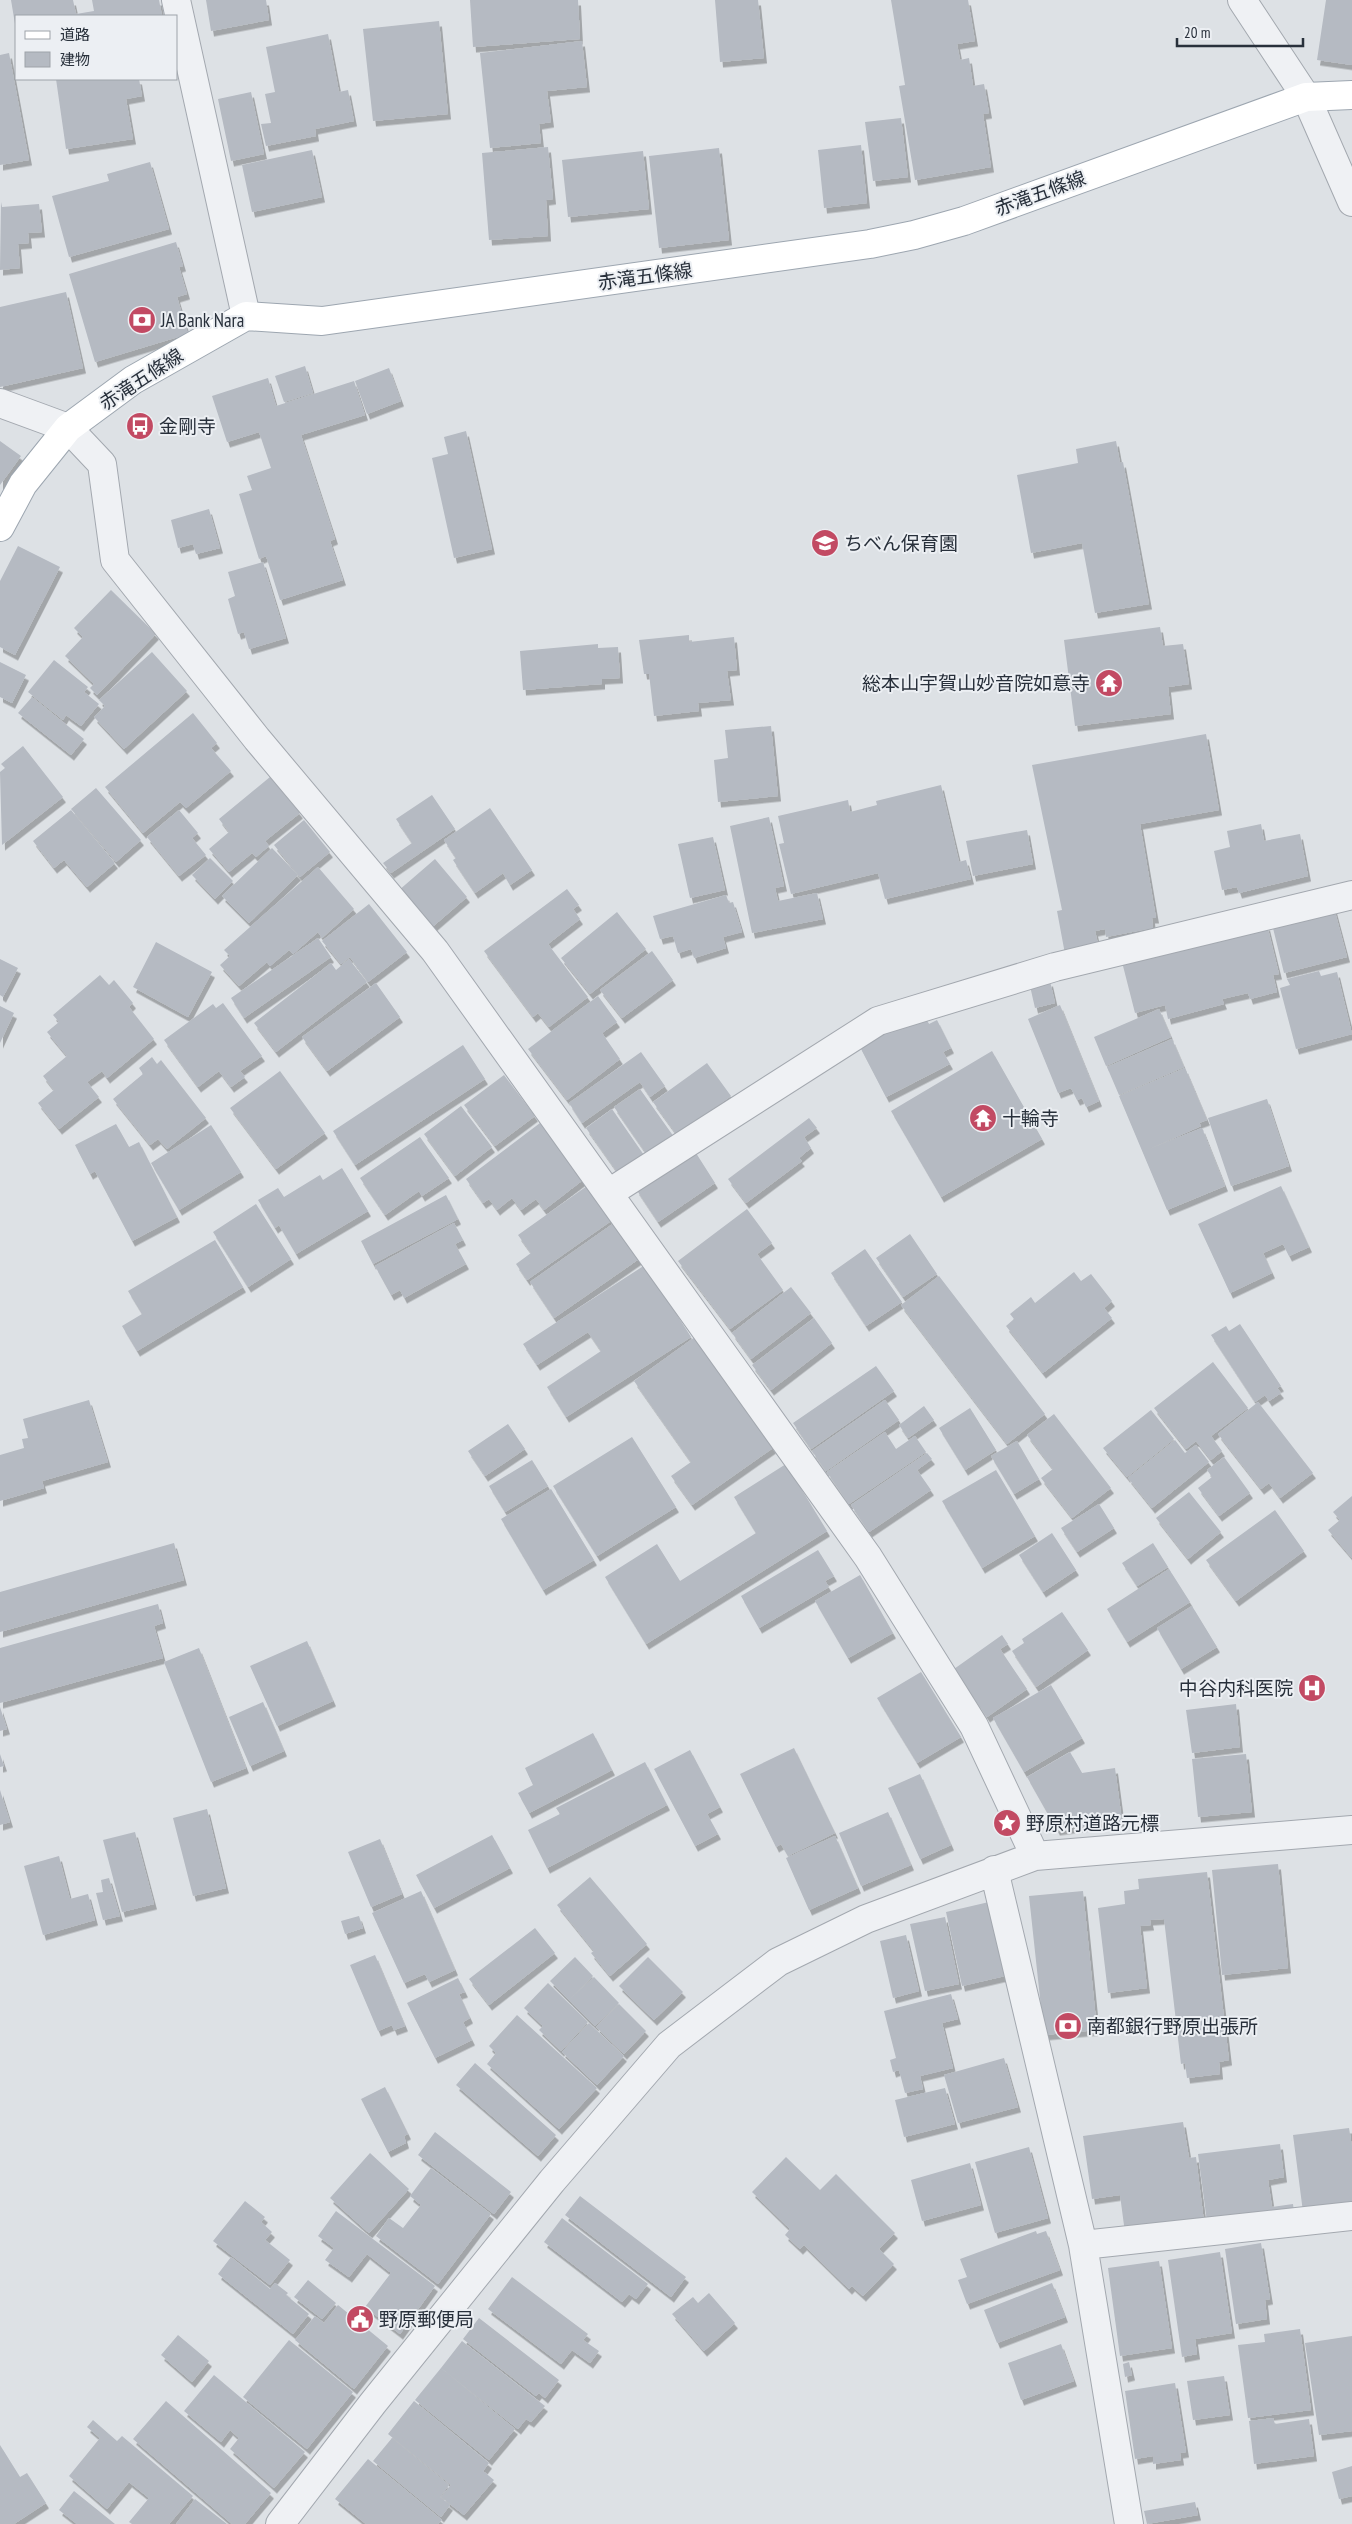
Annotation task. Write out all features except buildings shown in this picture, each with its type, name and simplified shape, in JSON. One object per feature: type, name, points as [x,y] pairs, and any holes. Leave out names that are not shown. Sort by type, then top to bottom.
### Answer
[{"type":"main road","name":"赤滝五條線","points":[[0,527],[23,484],[68,428],[134,380],[246,316],[322,322],[870,244],[964,221],[1306,97],[1352,95]]},
{"type":"street","points":[[176,0],[246,316]]},
{"type":"street","points":[[1242,0],[1306,97],[1352,202]]},
{"type":"street","points":[[0,404],[68,428],[102,464],[115,560],[257,739],[435,951],[868,1557],[974,1726],[1035,1856]]},
{"type":"street","points":[[609,1193],[878,1021],[1055,967],[1352,896]]},
{"type":"street","points":[[280,2524],[373,2403],[552,2181],[669,2045],[778,1962],[866,1919],[1035,1856],[1352,1830]]},
{"type":"street","points":[[994,1870],[1083,2245],[1130,2524]]},
{"type":"street","points":[[1083,2245],[1352,2216]]},
{"type":"place","name":"JA Bank Nara","points":[[142,320]]},
{"type":"place","name":"金剛寺","points":[[140,426]]},
{"type":"place","name":"ちべん保育園","points":[[825,543]]},
{"type":"place","name":"総本山宇賀山妙音院如意寺","points":[[1109,683]]},
{"type":"place","name":"十輪寺","points":[[983,1118]]},
{"type":"place","name":"中谷内科医院","points":[[1312,1688]]},
{"type":"place","name":"野原村道路元標","points":[[1007,1823]]},
{"type":"place","name":"南都銀行野原出張所","points":[[1068,2026]]},
{"type":"place","name":"野原郵便局","points":[[360,2319]]}]
